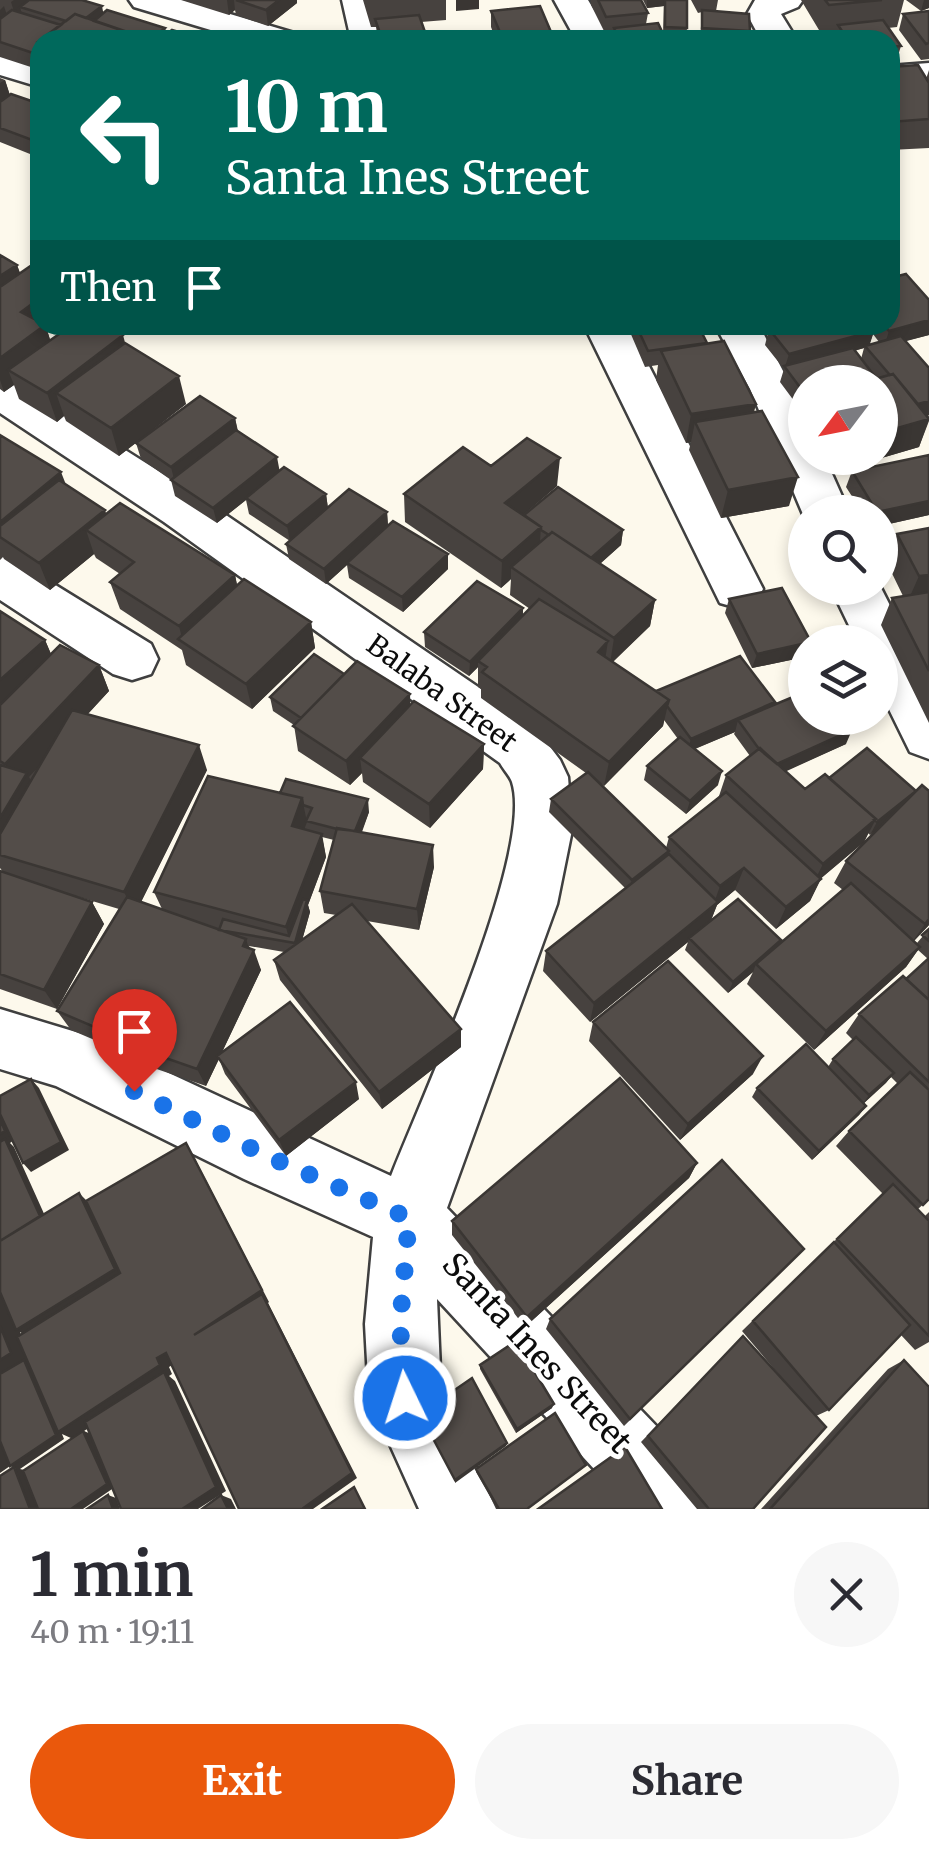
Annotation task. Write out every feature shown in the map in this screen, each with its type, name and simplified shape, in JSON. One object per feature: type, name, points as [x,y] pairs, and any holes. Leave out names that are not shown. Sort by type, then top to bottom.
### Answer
[{"type":"street","points":[[146,0],[248,30]]},
{"type":"street","points":[[358,0],[367,30]]},
{"type":"street","points":[[571,0],[588,30]]},
{"type":"street","points":[[773,30],[764,14],[768,6],[786,0]]},
{"type":"street","points":[[0,63],[30,73]]},
{"type":"street","points":[[900,76],[929,74]]},
{"type":"street","points":[[611,335],[738,589]]},
{"type":"street","points":[[742,335],[772,389],[817,495]]},
{"type":"street","name":"Balaba Street","points":[[14,418],[182,508],[520,747],[540,777],[543,830],[527,904],[409,1218],[400,1324],[405,1398],[458,1509]]},
{"type":"street","points":[[0,576],[132,658]]},
{"type":"street","points":[[864,605],[929,736]]},
{"type":"street","name":"Santa Ines Street","points":[[0,1039],[67,1058],[267,1156],[409,1218],[683,1509]]},
{"type":"building","points":[[29,0],[82,0],[102,6],[86,18],[75,14],[66,21],[20,7]]},
{"type":"building","points":[[236,0],[279,0],[266,10]]},
{"type":"building","points":[[598,0],[641,0],[648,13],[606,17]]},
{"type":"building","points":[[665,0],[687,0],[687,28],[665,27]]},
{"type":"building","points":[[825,0],[882,0],[829,5]]},
{"type":"building","points":[[540,6],[550,30],[499,30],[491,11]]},
{"type":"building","points":[[12,10],[61,25],[54,30],[30,30],[30,52],[0,42],[0,19]]},
{"type":"building","points":[[107,10],[165,28],[121,30],[94,21]]},
{"type":"building","points":[[702,10],[749,14],[750,30],[702,28]]},
{"type":"building","points":[[929,11],[929,43],[926,44],[903,14]]},
{"type":"building","points":[[75,14],[121,30],[54,30]]},
{"type":"building","points":[[419,15],[424,30],[379,30],[375,19]]},
{"type":"building","points":[[883,20],[890,30],[841,30],[838,25]]},
{"type":"building","points":[[658,23],[661,30],[615,30]]},
{"type":"building","points":[[918,65],[929,83],[929,119],[900,121],[900,66]]},
{"type":"building","points":[[11,94],[30,101],[30,139],[0,128],[0,102]]},
{"type":"building","points":[[0,255],[17,265],[0,276]]},
{"type":"building","points":[[30,266],[30,305],[21,312],[30,317],[31,335],[0,358],[0,287]]},
{"type":"building","points":[[906,274],[929,300],[929,320],[900,328],[900,276]]},
{"type":"building","points":[[58,335],[123,335],[47,393],[8,370]]},
{"type":"building","points":[[641,335],[703,335],[707,343],[648,351]]},
{"type":"building","points":[[774,335],[859,335],[789,354]]},
{"type":"building","points":[[901,336],[929,368],[929,401],[918,404],[898,380],[898,365],[881,365],[865,346]]},
{"type":"building","points":[[724,341],[756,404],[691,414],[661,351]]},
{"type":"building","points":[[125,343],[179,376],[111,428],[56,393]]},
{"type":"building","points":[[853,348],[866,365],[788,365],[788,371],[784,366]]},
{"type":"building","points":[[898,380],[929,419],[898,428]]},
{"type":"building","points":[[200,396],[235,418],[171,467],[136,443]]},
{"type":"building","points":[[762,411],[788,459],[788,475],[798,477],[728,490],[695,422]]},
{"type":"building","points":[[236,430],[277,457],[213,508],[171,480]]},
{"type":"building","points":[[0,435],[61,472],[0,522]]},
{"type":"building","points":[[527,438],[560,458],[505,503],[541,527],[502,561],[404,494],[463,447],[491,466]]},
{"type":"building","points":[[929,455],[929,501],[898,508],[898,495],[867,495],[854,475],[898,475],[898,461]]},
{"type":"building","points":[[284,467],[326,494],[287,526],[246,498]]},
{"type":"building","points":[[59,480],[105,510],[39,563],[0,537],[0,526]]},
{"type":"building","points":[[558,487],[623,530],[591,558],[552,532],[549,535],[541,530],[524,515]]},
{"type":"building","points":[[349,489],[387,512],[324,569],[286,544]]},
{"type":"building","points":[[120,503],[235,575],[179,626],[110,582],[134,562],[86,530]]},
{"type":"building","points":[[393,521],[448,554],[402,597],[347,563]]},
{"type":"building","points":[[929,528],[929,575],[919,576],[898,534]]},
{"type":"building","points":[[552,532],[655,600],[614,638],[511,567]]},
{"type":"building","points":[[244,579],[311,622],[246,684],[178,639]]},
{"type":"building","points":[[477,581],[523,608],[470,662],[424,632]]},
{"type":"building","points":[[782,588],[802,625],[788,625],[788,647],[757,654],[729,599]]},
{"type":"building","points":[[929,592],[929,671],[896,605],[898,597]]},
{"type":"building","points":[[539,599],[608,641],[598,652],[669,700],[609,762],[482,672],[487,667],[478,661]]},
{"type":"building","points":[[0,611],[45,640],[0,680]]},
{"type":"building","points":[[60,645],[99,665],[5,764],[0,761],[0,705]]},
{"type":"building","points":[[314,654],[344,674],[301,718],[270,697]]},
{"type":"building","points":[[740,656],[775,702],[691,739],[667,706],[669,700],[656,691]]},
{"type":"building","points":[[357,661],[410,694],[346,761],[293,726]]},
{"type":"building","points":[[788,699],[788,735],[841,735],[777,764],[759,749],[738,720]]},
{"type":"building","points":[[414,701],[484,744],[429,804],[360,758]]},
{"type":"building","points":[[72,710],[199,745],[124,892],[0,855],[0,834]]},
{"type":"building","points":[[680,737],[722,771],[690,801],[647,766]]},
{"type":"building","points":[[760,748],[805,789],[825,774],[876,819],[823,864],[726,775]]},
{"type":"building","points":[[867,748],[916,791],[877,822],[829,778]]},
{"type":"building","points":[[0,765],[27,773],[0,818]]},
{"type":"building","points":[[588,772],[669,851],[632,880],[551,799]]},
{"type":"building","points":[[208,776],[302,798],[292,826],[322,834],[286,927],[154,892]]},
{"type":"building","points":[[286,779],[368,799],[355,831],[306,821],[312,808],[303,805],[302,798],[280,793]]},
{"type":"building","points":[[922,785],[929,791],[929,919],[925,924],[846,861]]},
{"type":"building","points":[[726,792],[821,879],[786,907],[744,868],[720,886],[669,837]]},
{"type":"building","points":[[337,828],[433,845],[417,909],[320,891]]},
{"type":"building","points":[[669,854],[718,902],[594,1003],[546,951]]},
{"type":"building","points":[[0,871],[92,902],[44,990],[0,974]]},
{"type":"building","points":[[851,883],[920,947],[826,1031],[756,964]]},
{"type":"building","points":[[127,897],[246,939],[243,946],[254,950],[197,1069],[134,1047],[154,1006],[146,1003],[125,1040],[57,1011]]},
{"type":"building","points":[[303,899],[307,900],[295,943],[219,930],[223,919],[289,936]]},
{"type":"building","points":[[738,899],[781,940],[733,982],[689,938]]},
{"type":"building","points":[[352,904],[461,1029],[379,1092],[274,960]]},
{"type":"building","points":[[929,958],[929,1000],[906,979]]},
{"type":"building","points":[[668,961],[763,1056],[688,1124],[593,1022]]},
{"type":"building","points":[[903,976],[929,1000],[929,1082],[859,1014]]},
{"type":"building","points":[[290,1002],[356,1082],[279,1140],[217,1056]]},
{"type":"building","points":[[856,1037],[894,1073],[869,1095],[833,1059]]},
{"type":"building","points":[[806,1044],[866,1106],[819,1151],[757,1088]]},
{"type":"building","points":[[910,1072],[929,1090],[929,1199],[923,1205],[849,1131]]},
{"type":"building","points":[[620,1078],[697,1163],[527,1317],[452,1221]]},
{"type":"building","points":[[31,1079],[61,1142],[23,1163],[0,1114],[0,1096]]},
{"type":"building","points":[[5,1139],[40,1216],[0,1241],[0,1142]]},
{"type":"building","points":[[186,1143],[262,1290],[194,1335],[262,1294],[352,1473],[302,1509],[239,1509],[166,1353],[157,1358],[160,1365],[58,1432],[17,1337],[120,1273],[86,1201]]},
{"type":"building","points":[[722,1160],[804,1249],[630,1419],[550,1319]]},
{"type":"building","points":[[893,1184],[929,1221],[929,1336],[837,1239]]},
{"type":"building","points":[[79,1193],[115,1269],[16,1330],[0,1292],[0,1241]]},
{"type":"building","points":[[834,1242],[910,1325],[829,1410],[753,1321]]},
{"type":"building","points":[[0,1326],[11,1353],[0,1360]]},
{"type":"building","points":[[743,1336],[826,1427],[753,1509],[709,1509],[648,1436]]},
{"type":"building","points":[[516,1341],[554,1404],[517,1429],[480,1365]]},
{"type":"building","points":[[24,1360],[56,1435],[10,1466],[0,1441],[0,1374]]},
{"type":"building","points":[[904,1360],[929,1387],[929,1509],[770,1509]]},
{"type":"building","points":[[164,1372],[216,1487],[182,1509],[121,1509],[85,1422]]},
{"type":"building","points":[[472,1378],[507,1443],[455,1480],[420,1414]]},
{"type":"building","points":[[555,1413],[586,1465],[527,1509],[499,1509],[476,1469]]},
{"type":"building","points":[[83,1431],[107,1484],[71,1509],[38,1509],[23,1471]]},
{"type":"building","points":[[625,1447],[662,1509],[538,1509]]},
{"type":"building","points":[[14,1467],[30,1509],[0,1509],[0,1476]]},
{"type":"building","points":[[354,1487],[365,1509],[322,1509]]},
{"type":"building","points":[[108,1495],[113,1509],[87,1509]]},
{"type":"building","points":[[221,1495],[228,1509],[202,1509]]},
{"type":"route","points":[[134,1091],[267,1156],[409,1218],[400,1324],[405,1398]]}]
